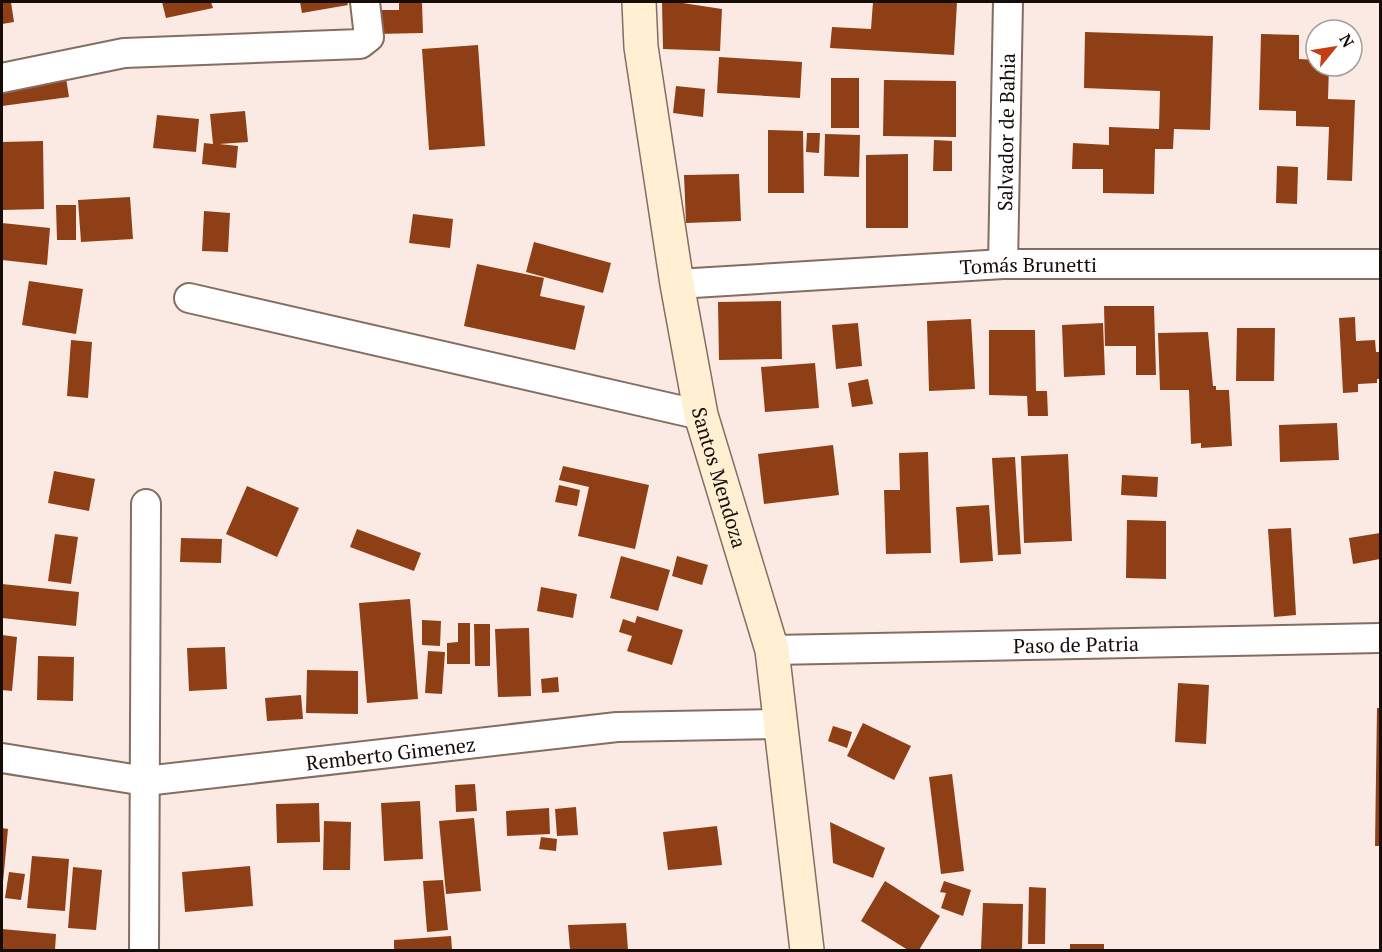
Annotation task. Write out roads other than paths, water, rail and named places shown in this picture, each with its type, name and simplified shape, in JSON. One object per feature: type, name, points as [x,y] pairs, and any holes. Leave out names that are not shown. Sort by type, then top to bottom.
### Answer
[{"type":"street","points":[[2,78],[124,53],[360,44],[369,37],[365,2]]},
{"type":"street","name":"Santos Mendoza","points":[[639,2],[641,47],[677,284],[700,415],[772,650],[809,950]]},
{"type":"street","name":"Salvador de Bahia","points":[[1003,264],[1008,2]]},
{"type":"street","name":"Tomás Brunetti","points":[[677,284],[1003,264],[1380,264]]},
{"type":"street","points":[[189,298],[700,415]]},
{"type":"street","points":[[144,951],[146,504]]},
{"type":"street","name":"Paso de Patria","points":[[772,650],[1380,638]]},
{"type":"street","name":"Remberto Gimenez","points":[[2,758],[144,781],[617,727],[781,724]]}]
